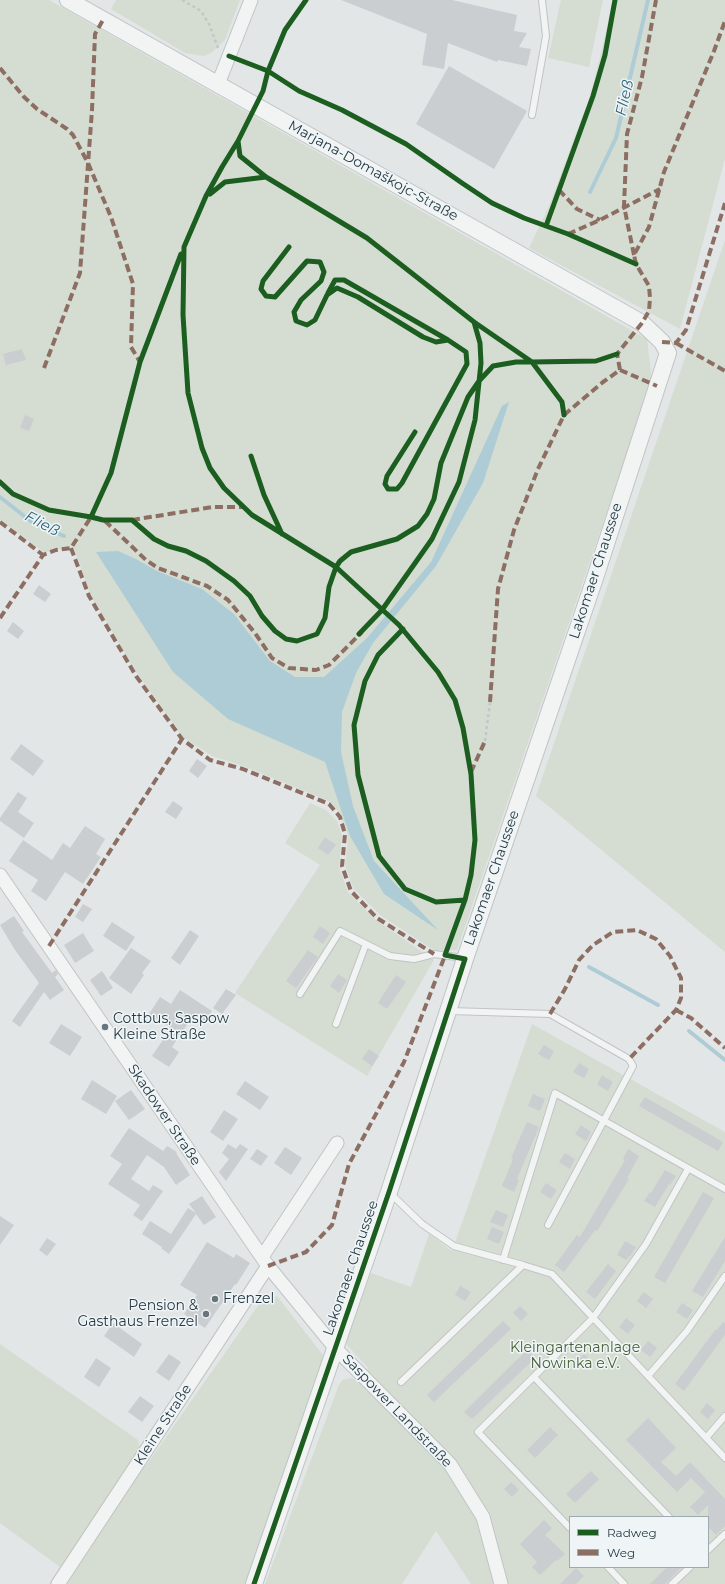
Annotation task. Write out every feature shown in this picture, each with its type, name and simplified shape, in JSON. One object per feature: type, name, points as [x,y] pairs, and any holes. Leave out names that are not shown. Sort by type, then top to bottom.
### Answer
[{"type":"street","name":"Marjana-Domaškojc-Straße","points":[[68,0],[642,323],[662,342],[668,353]]},
{"type":"street","points":[[218,84],[251,0]]},
{"type":"street","name":"Lakomaer Chaussee","points":[[254,1584],[389,1192],[465,958],[592,585],[668,353]]},
{"type":"street","name":"Skadower Straße","points":[[0,875],[265,1261],[336,1349]]},
{"type":"street","name":"Kleine Straße","points":[[58,1584],[265,1261],[337,1143]]},
{"type":"street","name":"Saspower Landstraße","points":[[336,1349],[450,1464],[483,1517],[501,1584]]},
{"type":"lane","points":[[532,115],[546,36],[542,0]]},
{"type":"lane","points":[[300,994],[340,931],[390,956],[414,959],[434,954],[465,958]]},
{"type":"lane","points":[[336,1024],[366,944]]},
{"type":"lane","points":[[448,1011],[550,1014],[629,1059],[633,1066],[605,1122],[548,1225]]},
{"type":"lane","points":[[503,1260],[555,1094],[725,1189]]},
{"type":"lane","points":[[569,1527],[478,1432],[593,1318],[646,1244],[688,1169]]},
{"type":"lane","points":[[389,1192],[422,1224],[454,1246],[552,1274],[725,1458]]},
{"type":"lane","points":[[401,1382],[523,1265]]},
{"type":"lane","points":[[648,1376],[687,1330],[725,1276]]},
{"type":"lane","points":[[534,1377],[668,1516]]},
{"type":"lane","points":[[706,1438],[725,1416]]},
{"type":"lane","points":[[709,1549],[725,1534]]},
{"type":"lane","points":[[609,1568],[624,1584]]},
{"type":"lane","points":[[672,1584],[689,1568]]},
{"type":"path","points":[[182,0],[201,11],[209,24],[217,43],[218,51],[229,56]]},
{"type":"path","points":[[382,610],[399,625]]},
{"type":"path","points":[[485,740],[490,702]]},
{"type":"green space","points":[[0,0],[49,0],[647,339],[652,380],[457,950],[435,951],[380,915],[353,888],[345,865],[348,837],[340,814],[331,802],[243,766],[212,756],[183,737],[136,672],[91,596],[73,546],[45,553],[0,520]]},
{"type":"green space","points":[[116,0],[240,0],[225,40],[211,53],[204,56],[185,53],[111,9]]},
{"type":"green space","points":[[561,0],[603,0],[589,67],[548,58]]},
{"type":"green space","points":[[613,0],[725,0],[725,159],[680,329],[529,248],[549,206],[590,96]]},
{"type":"green space","points":[[725,240],[725,952],[536,796]]},
{"type":"green space","points":[[310,803],[326,810],[337,821],[342,835],[339,867],[348,892],[376,920],[434,960],[367,1076],[235,993],[320,865],[285,843]]},
{"type":"green space","name":"Kleingartenanlage Nowinka e.V.","points":[[532,1024],[725,1132],[725,1584],[471,1584],[436,1531],[402,1584],[265,1584],[338,1387],[342,1380],[351,1378],[359,1381],[368,1368],[345,1343],[371,1273],[411,1287],[429,1234],[452,1251]]},
{"type":"green space","points":[[277,1296],[326,1359],[247,1584],[49,1584],[60,1567],[0,1523],[0,1344],[138,1440],[145,1467],[262,1300]]},
{"type":"water","points":[[509,402],[483,483],[436,566],[373,643],[356,673],[342,712],[341,752],[353,806],[374,861],[438,930],[384,894],[350,836],[325,762],[228,719],[173,672],[96,552],[118,551],[157,571],[202,589],[234,614],[270,661],[295,677],[324,677],[367,638],[431,562],[502,406]]},
{"type":"building","points":[[341,0],[452,0],[517,15],[514,31],[527,33],[519,47],[531,49],[527,66],[498,60],[497,62],[448,43],[444,69],[422,65],[427,34]]},
{"type":"building","points":[[449,66],[527,111],[494,169],[416,124]]},
{"type":"building","points":[[22,349],[26,360],[6,365],[3,354]]},
{"type":"building","points":[[25,415],[34,419],[29,431],[20,428]]},
{"type":"building","points":[[39,585],[51,594],[45,602],[33,594]]},
{"type":"building","points":[[13,622],[24,631],[18,639],[7,631]]},
{"type":"building","points":[[21,744],[44,761],[33,776],[10,759]]},
{"type":"building","points":[[197,759],[207,766],[198,778],[189,771]]},
{"type":"building","points":[[18,792],[27,798],[18,812],[34,823],[24,838],[0,821],[0,818]]},
{"type":"building","points":[[173,801],[183,808],[176,819],[165,812]]},
{"type":"building","points":[[85,826],[105,839],[96,854],[101,857],[83,884],[65,872],[46,901],[31,891],[38,880],[9,861],[23,840],[52,860],[63,843],[70,848]]},
{"type":"building","points":[[325,837],[336,845],[328,855],[318,848]]},
{"type":"building","points":[[83,904],[92,909],[83,922],[75,917]]},
{"type":"building","points":[[14,916],[24,931],[22,932],[52,973],[56,970],[58,974],[55,977],[64,990],[50,1000],[44,992],[20,1027],[12,1021],[39,983],[15,950],[0,925]]},
{"type":"building","points":[[112,922],[135,937],[126,951],[103,936]]},
{"type":"building","points":[[320,926],[330,933],[323,944],[313,937]]},
{"type":"building","points":[[190,930],[199,936],[180,965],[171,958]]},
{"type":"building","points":[[83,933],[94,951],[75,963],[64,945]]},
{"type":"building","points":[[131,948],[151,961],[142,973],[144,975],[131,994],[109,978]]},
{"type":"building","points":[[308,950],[318,957],[296,988],[286,981]]},
{"type":"building","points":[[102,971],[113,988],[101,996],[90,980]]},
{"type":"building","points":[[338,974],[347,980],[339,993],[330,986]]},
{"type":"building","points":[[396,975],[406,982],[387,1009],[378,1003]]},
{"type":"building","points":[[226,989],[236,995],[222,1014],[213,1008]]},
{"type":"building","points":[[180,990],[212,1011],[201,1026],[191,1019],[172,1047],[179,1052],[169,1067],[152,1056],[171,1028],[149,1014],[160,997],[171,1004]]},
{"type":"building","points":[[61,1024],[82,1037],[70,1056],[49,1043]]},
{"type":"building","points":[[544,1045],[554,1051],[549,1060],[538,1054]]},
{"type":"building","points":[[369,1049],[379,1056],[372,1066],[362,1059]]},
{"type":"building","points":[[579,1063],[589,1069],[584,1078],[573,1072]]},
{"type":"building","points":[[602,1075],[613,1082],[608,1091],[597,1085]]},
{"type":"building","points":[[92,1080],[117,1096],[106,1114],[81,1099]]},
{"type":"building","points":[[245,1081],[269,1097],[260,1110],[236,1094]]},
{"type":"building","points":[[131,1090],[145,1109],[129,1120],[115,1101]]},
{"type":"building","points":[[533,1094],[545,1099],[540,1111],[528,1106]]},
{"type":"building","points":[[645,1097],[723,1142],[718,1151],[639,1106]]},
{"type":"building","points":[[224,1110],[238,1119],[223,1141],[210,1132]]},
{"type":"building","points":[[527,1122],[539,1127],[517,1179],[519,1180],[514,1192],[502,1186],[513,1159],[511,1158]]},
{"type":"building","points":[[581,1125],[591,1132],[586,1141],[575,1134]]},
{"type":"building","points":[[129,1128],[163,1151],[167,1146],[177,1152],[176,1153],[190,1175],[176,1185],[164,1167],[147,1155],[131,1179],[149,1191],[153,1185],[163,1191],[142,1221],[133,1215],[140,1205],[108,1184],[122,1164],[110,1156]]},
{"type":"building","points":[[228,1144],[236,1149],[240,1144],[248,1149],[226,1181],[219,1172],[229,1159],[222,1153]]},
{"type":"building","points":[[285,1147],[302,1158],[291,1175],[274,1163]]},
{"type":"building","points":[[257,1149],[268,1156],[261,1166],[250,1159]]},
{"type":"building","points":[[628,1149],[639,1156],[627,1178],[629,1179],[597,1231],[595,1230],[564,1272],[555,1265],[577,1235],[580,1237],[625,1160],[623,1159]]},
{"type":"building","points":[[565,1153],[575,1159],[570,1169],[559,1162]]},
{"type":"building","points":[[665,1170],[676,1176],[670,1185],[669,1184],[655,1207],[644,1201],[650,1192],[651,1193]]},
{"type":"building","points":[[546,1183],[557,1190],[551,1199],[540,1192]]},
{"type":"building","points":[[703,1192],[714,1198],[665,1283],[654,1277]]},
{"type":"building","points":[[202,1196],[216,1217],[204,1225],[196,1214],[169,1254],[161,1248],[162,1247],[142,1234],[150,1221],[171,1234],[188,1208],[196,1213],[189,1204]]},
{"type":"building","points":[[496,1210],[508,1215],[503,1227],[490,1222]]},
{"type":"building","points":[[0,1216],[14,1225],[0,1245]]},
{"type":"building","points":[[492,1227],[504,1232],[499,1244],[487,1239]]},
{"type":"building","points":[[725,1237],[725,1261],[703,1297],[692,1291]]},
{"type":"building","points":[[47,1238],[56,1244],[47,1256],[39,1250]]},
{"type":"building","points":[[625,1241],[636,1247],[626,1260],[617,1255]]},
{"type":"building","points":[[207,1242],[234,1258],[236,1254],[250,1263],[205,1328],[184,1314],[197,1295],[180,1285]]},
{"type":"building","points":[[608,1264],[616,1271],[595,1299],[586,1292]]},
{"type":"building","points":[[460,1286],[471,1292],[465,1301],[455,1295]]},
{"type":"building","points":[[644,1292],[653,1299],[646,1308],[637,1301]]},
{"type":"building","points":[[682,1303],[693,1310],[687,1319],[676,1312]]},
{"type":"building","points":[[520,1306],[528,1314],[521,1321],[513,1313]]},
{"type":"building","points":[[626,1318],[635,1325],[628,1334],[619,1327]]},
{"type":"building","points":[[503,1321],[511,1329],[434,1402],[427,1395]]},
{"type":"building","points":[[723,1322],[725,1323],[725,1335],[684,1391],[675,1384],[716,1329],[717,1330]]},
{"type":"building","points":[[113,1323],[142,1344],[134,1357],[104,1336]]},
{"type":"building","points":[[648,1341],[657,1348],[650,1357],[641,1350]]},
{"type":"building","points":[[527,1350],[535,1358],[472,1419],[464,1412]]},
{"type":"building","points":[[169,1354],[181,1362],[169,1381],[156,1372]]},
{"type":"building","points":[[584,1354],[592,1362],[585,1369],[577,1361]]},
{"type":"building","points":[[96,1358],[111,1368],[99,1387],[84,1377]]},
{"type":"building","points":[[140,1396],[154,1406],[142,1422],[128,1412]]},
{"type":"building","points":[[707,1403],[715,1410],[708,1419],[700,1412]]},
{"type":"building","points":[[648,1418],[676,1448],[661,1462],[676,1476],[690,1462],[725,1499],[725,1526],[716,1535],[709,1528],[708,1505],[698,1515],[690,1507],[705,1492],[691,1478],[677,1492],[626,1440]]},
{"type":"building","points":[[550,1427],[558,1435],[535,1458],[527,1450]]},
{"type":"building","points":[[591,1471],[599,1479],[576,1502],[574,1502],[566,1494]]},
{"type":"building","points":[[511,1482],[519,1490],[512,1497],[504,1489]]},
{"type":"building","points":[[544,1520],[552,1528],[545,1535],[565,1554],[540,1575],[532,1567],[537,1562],[520,1544]]},
{"type":"building","points":[[576,1568],[584,1576],[576,1584],[560,1584]]},
{"type":"building","points":[[666,1568],[681,1568],[665,1584],[650,1584]]},
{"type":"waterway","name":"Fließ","points":[[590,192],[616,138],[648,0]]},
{"type":"waterway","name":"Fließ","points":[[0,497],[33,523],[64,536]]},
{"type":"waterway","points":[[589,967],[658,1005]]},
{"type":"waterway","points":[[689,1031],[725,1060]]},
{"type":"marked path","points":[[634,255],[624,206],[627,134],[642,77],[656,0]]},
{"type":"marked path","points":[[44,368],[80,273],[92,110],[95,34],[103,20]]},
{"type":"marked path","points":[[490,702],[498,589],[514,530],[538,469],[564,415],[603,382],[620,370],[617,354],[642,323],[649,311],[649,286],[636,264],[634,255],[649,227],[664,172],[725,21]]},
{"type":"marked path","points":[[0,68],[24,97],[37,109],[67,129],[73,135],[88,163],[111,217],[133,284],[131,347],[140,362]]},
{"type":"marked path","points":[[568,234],[600,220],[660,189]]},
{"type":"marked path","points":[[559,190],[577,209],[600,220]]},
{"type":"marked path","points":[[662,342],[676,343],[686,330],[725,203]]},
{"type":"marked path","points":[[676,343],[725,371]]},
{"type":"marked path","points":[[620,370],[657,386]]},
{"type":"marked path","points":[[132,520],[213,507],[243,507]]},
{"type":"marked path","points":[[0,618],[43,555],[56,550],[71,548],[91,517],[87,517]]},
{"type":"marked path","points":[[105,521],[146,560],[158,568],[207,586],[228,600],[255,633],[272,658],[289,668],[316,670],[329,665],[362,632]]},
{"type":"marked path","points":[[0,522],[43,555]]},
{"type":"marked path","points":[[71,548],[89,596],[136,676],[182,739],[210,760],[243,769],[329,804],[340,817],[345,834],[342,866],[351,891],[377,918],[434,954]]},
{"type":"marked path","points":[[49,946],[182,739]]},
{"type":"marked path","points":[[471,772],[485,741]]},
{"type":"marked path","points":[[550,1014],[565,989],[579,960],[593,945],[613,932],[637,930],[656,939],[670,956],[681,978],[681,998],[676,1010],[629,1059]]},
{"type":"marked path","points":[[268,1266],[306,1252],[332,1225],[349,1164],[404,1062],[446,953]]},
{"type":"marked path","points":[[676,1010],[691,1018],[725,1048]]},
{"type":"cycle path","points":[[254,1584],[389,1192],[465,959],[445,955],[465,900],[471,875],[475,840],[471,774],[463,728],[455,700],[438,672],[399,625],[336,567],[252,515],[224,488],[210,468],[202,448],[188,393],[183,315],[184,247],[206,196],[238,141],[263,91],[268,71],[285,30],[306,0]]},
{"type":"cycle path","points":[[546,226],[593,96],[605,55],[615,0]]},
{"type":"cycle path","points":[[229,56],[268,71],[299,91],[342,110],[406,144],[492,203],[524,218],[568,234],[636,264]]},
{"type":"cycle path","points":[[238,141],[240,156],[266,177],[367,238],[474,322],[532,362],[596,361],[617,354]]},
{"type":"cycle path","points":[[210,194],[225,182],[266,177]]},
{"type":"cycle path","points":[[289,247],[263,281],[261,289],[266,296],[275,297],[307,261],[320,262],[324,272],[321,281],[301,300],[294,312],[296,321],[307,325],[315,320],[327,295],[337,288],[358,297],[423,337],[436,342],[448,340],[466,352],[467,364],[402,483],[397,489],[388,489],[385,484],[387,476],[415,432]]},
{"type":"cycle path","points":[[181,254],[140,362],[111,473],[91,517],[103,520],[132,520],[154,539],[168,546],[186,551],[206,561],[234,581],[250,596],[262,616],[275,631],[286,639],[297,641],[317,634],[325,618],[329,587],[336,567],[340,561],[351,552],[397,539],[418,526],[427,514],[434,499],[441,463],[468,397],[479,381],[493,366],[516,362],[532,362],[562,402],[564,415]]},
{"type":"cycle path","points":[[328,293],[335,280],[344,280],[448,340]]},
{"type":"cycle path","points":[[359,634],[382,610],[432,539],[459,482],[475,420],[481,363],[480,343],[474,322]]},
{"type":"cycle path","points":[[251,456],[264,495],[282,534]]},
{"type":"cycle path","points":[[0,482],[13,494],[49,510],[91,517]]},
{"type":"cycle path","points":[[403,629],[378,655],[365,681],[354,725],[358,775],[379,856],[405,889],[436,902],[465,900]]},
{"type":"place","name":"Cottbus, Saspow Kleine Straße","points":[[105,1027]]},
{"type":"place","name":"Frenzel","points":[[215,1299]]},
{"type":"place","name":"Pension & Gasthaus Frenzel","points":[[206,1314]]}]
